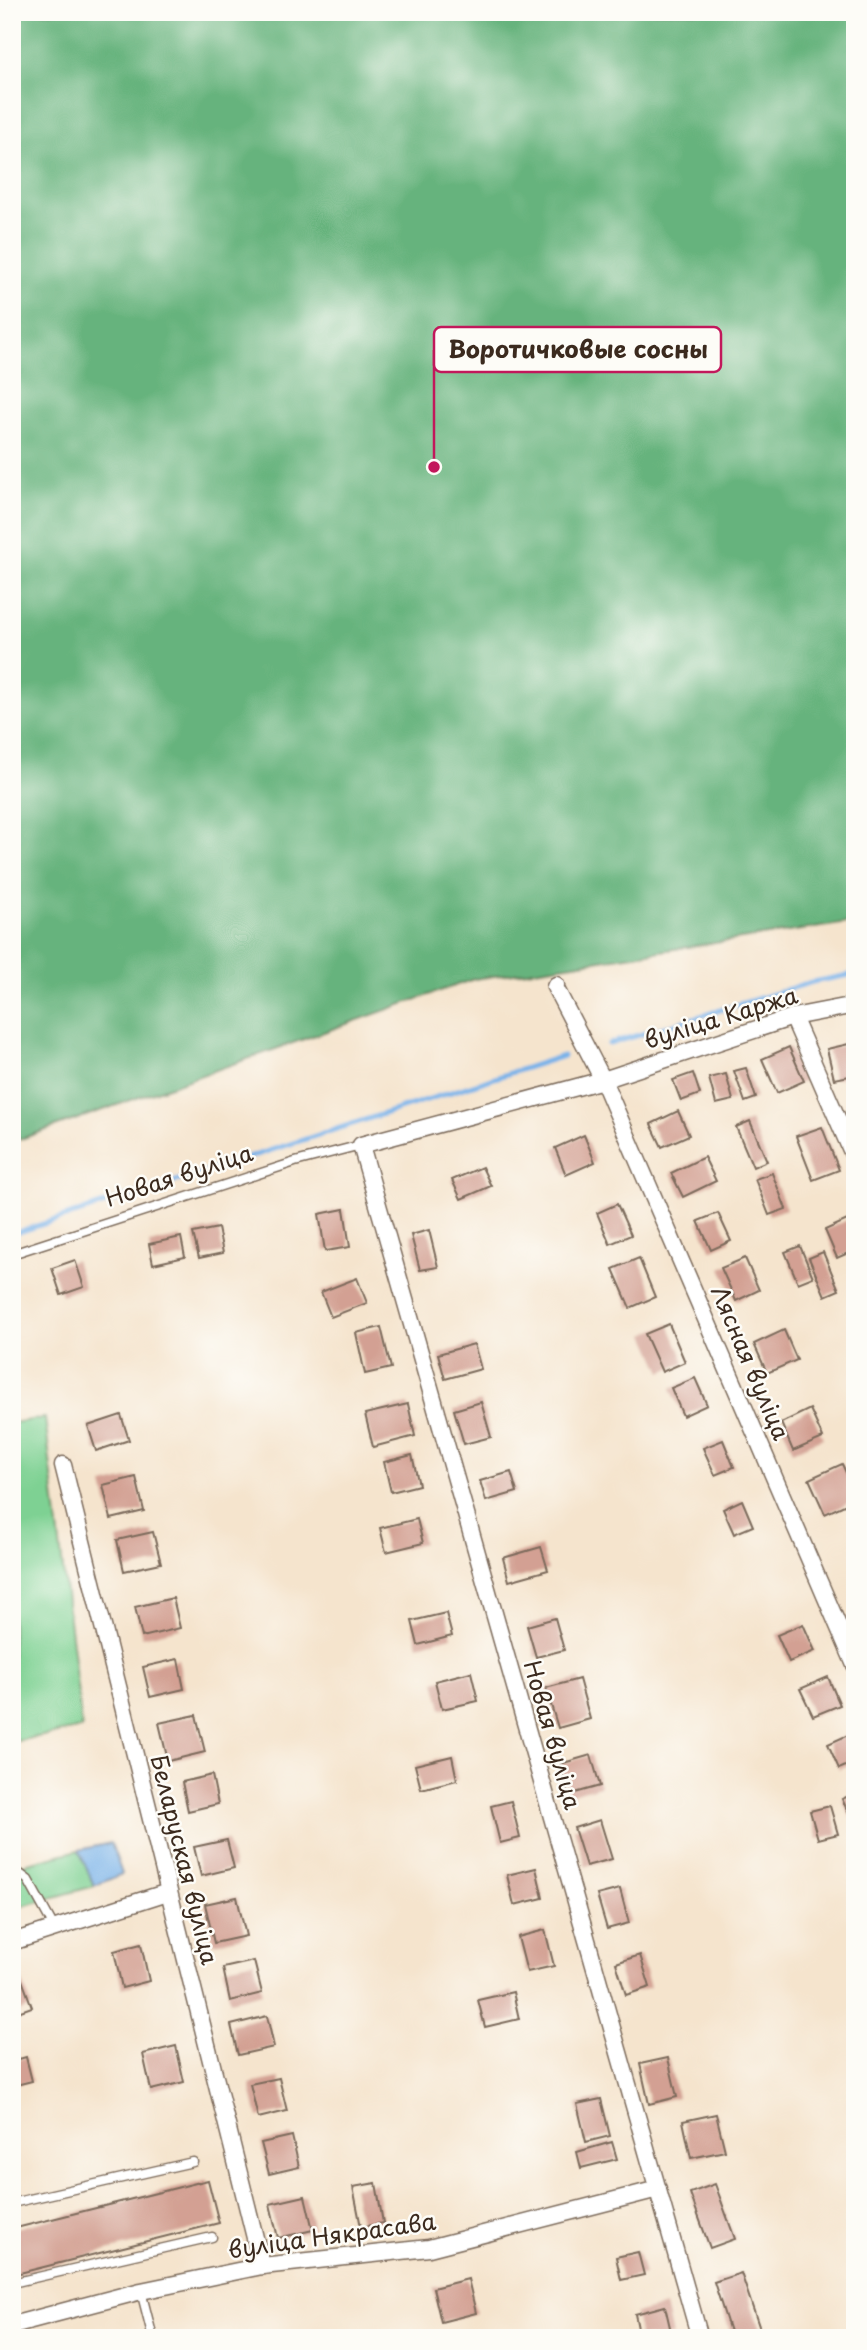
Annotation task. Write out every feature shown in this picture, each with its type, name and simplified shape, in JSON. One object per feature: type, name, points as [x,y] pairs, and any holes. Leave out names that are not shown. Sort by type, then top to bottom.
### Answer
[{"type":"street","name":"Лясная вуліца","points":[[556,985],[603,1080],[855,1665]]},
{"type":"street","name":"вуліца Каржа","points":[[603,1080],[793,1017],[855,1005]]},
{"type":"street","points":[[793,1017],[855,1159]]},
{"type":"street","name":"Новая вуліца","points":[[603,1080],[360,1145],[700,2338]]},
{"type":"street","name":"Беларуская вуліца","points":[[63,1465],[262,2266]]},
{"type":"street","points":[[12,1942],[168,1892]]},
{"type":"street","name":"вуліца Някрасава","points":[[12,2325],[141,2291],[262,2266],[429,2248],[658,2189]]},
{"type":"lane","name":"Новая вуліца","points":[[12,1254],[295,1162],[360,1145]]},
{"type":"lane","points":[[12,1868],[28,1880],[55,1929]]},
{"type":"lane","points":[[12,2203],[193,2162]]},
{"type":"lane","points":[[12,2283],[212,2237]]},
{"type":"lane","points":[[141,2291],[153,2338]]},
{"type":"green space","points":[[12,12],[855,12],[855,922],[474,979],[12,1142]]},
{"type":"green space","points":[[45,1418],[82,1728],[12,1742],[12,1423]]},
{"type":"green space","points":[[79,1850],[94,1886],[12,1909],[12,1867]]},
{"type":"water","points":[[111,1843],[122,1874],[94,1886],[79,1850]]},
{"type":"building","points":[[853,1043],[855,1075],[834,1079],[827,1049]]},
{"type":"building","points":[[789,1047],[804,1081],[777,1093],[762,1059]]},
{"type":"building","points":[[746,1068],[756,1098],[745,1102],[734,1071]]},
{"type":"building","points":[[693,1073],[700,1094],[681,1101],[673,1080]]},
{"type":"building","points":[[726,1074],[733,1100],[716,1104],[709,1078]]},
{"type":"building","points":[[678,1111],[689,1135],[662,1147],[651,1124]]},
{"type":"building","points":[[750,1121],[767,1161],[753,1167],[736,1127]]},
{"type":"building","points":[[822,1127],[839,1170],[813,1180],[796,1136]]},
{"type":"building","points":[[584,1135],[595,1162],[566,1175],[555,1148]]},
{"type":"building","points":[[704,1157],[716,1181],[683,1197],[671,1173]]},
{"type":"building","points":[[482,1167],[491,1186],[461,1199],[452,1180]]},
{"type":"building","points":[[772,1173],[786,1209],[769,1215],[755,1179]]},
{"type":"building","points":[[617,1204],[631,1235],[610,1244],[597,1213]]},
{"type":"building","points":[[344,1209],[350,1247],[325,1251],[319,1214]]},
{"type":"building","points":[[718,1213],[731,1241],[711,1250],[698,1221]]},
{"type":"building","points":[[854,1217],[855,1250],[837,1258],[825,1230]]},
{"type":"building","points":[[218,1228],[223,1253],[199,1258],[193,1233]]},
{"type":"building","points":[[429,1230],[438,1267],[420,1270],[411,1235]]},
{"type":"building","points":[[181,1237],[185,1257],[153,1264],[149,1244]]},
{"type":"building","points":[[800,1246],[813,1277],[798,1283],[785,1252]]},
{"type":"building","points":[[823,1252],[839,1290],[825,1296],[809,1258]]},
{"type":"building","points":[[639,1258],[655,1297],[630,1308],[613,1269]]},
{"type":"building","points":[[745,1258],[759,1290],[736,1301],[721,1268]]},
{"type":"building","points":[[75,1260],[84,1287],[61,1295],[52,1268]]},
{"type":"building","points":[[357,1278],[367,1303],[331,1317],[321,1292]]},
{"type":"building","points":[[669,1324],[685,1362],[662,1372],[645,1334]]},
{"type":"building","points":[[381,1327],[391,1368],[365,1374],[356,1333]]},
{"type":"building","points":[[784,1330],[797,1360],[767,1373],[754,1344]]},
{"type":"building","points":[[474,1344],[481,1369],[445,1379],[438,1354]]},
{"type":"building","points":[[695,1378],[707,1405],[683,1416],[671,1388]]},
{"type":"building","points":[[481,1402],[491,1437],[464,1444],[454,1410]]},
{"type":"building","points":[[408,1404],[415,1436],[373,1447],[365,1414]]},
{"type":"building","points":[[810,1409],[823,1438],[793,1451],[781,1423]]},
{"type":"building","points":[[121,1415],[129,1440],[96,1451],[88,1426]]},
{"type":"building","points":[[723,1440],[734,1467],[715,1475],[703,1448]]},
{"type":"building","points":[[412,1455],[419,1485],[391,1492],[384,1462]]},
{"type":"building","points":[[842,1464],[855,1492],[855,1500],[825,1514],[809,1479]]},
{"type":"building","points":[[511,1472],[517,1492],[486,1501],[480,1481]]},
{"type":"building","points":[[136,1477],[144,1511],[111,1519],[103,1485]]},
{"type":"building","points":[[742,1500],[753,1526],[734,1534],[723,1509]]},
{"type":"building","points":[[417,1519],[423,1543],[386,1552],[380,1528]]},
{"type":"building","points":[[153,1532],[161,1563],[124,1571],[117,1540]]},
{"type":"building","points":[[541,1547],[548,1570],[509,1581],[503,1558]]},
{"type":"building","points":[[173,1598],[180,1628],[142,1637],[135,1607]]},
{"type":"building","points":[[446,1613],[452,1636],[418,1645],[412,1621]]},
{"type":"building","points":[[555,1618],[564,1650],[536,1657],[527,1626]]},
{"type":"building","points":[[803,1624],[815,1651],[789,1662],[777,1635]]},
{"type":"building","points":[[178,1659],[184,1689],[150,1697],[143,1667]]},
{"type":"building","points":[[471,1672],[478,1701],[442,1709],[435,1681]]},
{"type":"building","points":[[828,1677],[840,1705],[813,1716],[800,1689]]},
{"type":"building","points":[[579,1679],[590,1719],[558,1728],[546,1688]]},
{"type":"building","points":[[196,1715],[205,1752],[168,1761],[159,1723]]},
{"type":"building","points":[[848,1735],[855,1750],[855,1762],[839,1769],[828,1744]]},
{"type":"building","points":[[591,1755],[600,1786],[568,1795],[560,1764]]},
{"type":"building","points":[[452,1756],[457,1780],[421,1789],[415,1765]]},
{"type":"building","points":[[212,1775],[218,1804],[188,1811],[182,1782]]},
{"type":"building","points":[[855,1793],[855,1827],[842,1799]]},
{"type":"building","points":[[511,1801],[520,1838],[500,1843],[491,1806]]},
{"type":"building","points":[[830,1806],[838,1834],[818,1839],[810,1811]]},
{"type":"building","points":[[600,1820],[612,1859],[586,1866],[574,1828]]},
{"type":"building","points":[[227,1840],[234,1868],[201,1876],[194,1847]]},
{"type":"building","points":[[536,1868],[543,1898],[514,1905],[507,1875]]},
{"type":"building","points":[[620,1889],[629,1923],[607,1929],[597,1895]]},
{"type":"building","points":[[237,1897],[246,1936],[214,1943],[205,1904]]},
{"type":"building","points":[[545,1930],[554,1966],[527,1972],[518,1937]]},
{"type":"building","points":[[141,1944],[149,1981],[122,1988],[114,1951]]},
{"type":"building","points":[[640,1955],[650,1987],[626,1995],[616,1963]]},
{"type":"building","points":[[254,1961],[262,1993],[230,2001],[223,1968]]},
{"type":"building","points":[[22,1980],[32,2007],[12,2014],[12,1983]]},
{"type":"building","points":[[513,1992],[519,2019],[485,2027],[478,2000]]},
{"type":"building","points":[[267,2016],[274,2047],[238,2055],[231,2025]]},
{"type":"building","points":[[176,2046],[184,2082],[151,2090],[143,2054]]},
{"type":"building","points":[[26,2057],[32,2081],[12,2086],[12,2061]]},
{"type":"building","points":[[668,2058],[677,2097],[649,2104],[640,2064]]},
{"type":"building","points":[[279,2078],[287,2111],[258,2118],[250,2084]]},
{"type":"building","points":[[601,2099],[610,2136],[586,2142],[577,2104]]},
{"type":"building","points":[[716,2114],[725,2151],[691,2158],[683,2121]]},
{"type":"building","points":[[292,2136],[299,2167],[269,2174],[261,2143]]},
{"type":"building","points":[[612,2142],[617,2159],[581,2168],[577,2152]]},
{"type":"building","points":[[208,2180],[219,2223],[12,2275],[12,2229]]},
{"type":"building","points":[[376,2183],[383,2223],[361,2227],[353,2187]]},
{"type":"building","points":[[715,2184],[735,2239],[710,2248],[690,2193]]},
{"type":"building","points":[[305,2196],[313,2230],[278,2238],[270,2204]]},
{"type":"building","points":[[638,2252],[644,2275],[621,2280],[616,2257]]},
{"type":"building","points":[[741,2273],[763,2338],[732,2338],[714,2282]]},
{"type":"building","points":[[468,2279],[476,2313],[441,2322],[433,2288]]},
{"type":"building","points":[[665,2306],[672,2336],[640,2338],[635,2314]]},
{"type":"waterway","points":[[609,1044],[812,982],[855,974]]},
{"type":"waterway","points":[[12,1234],[563,1056]]},
{"type":"place","name":"Воротичковые сосны","points":[[434,467]]}]
